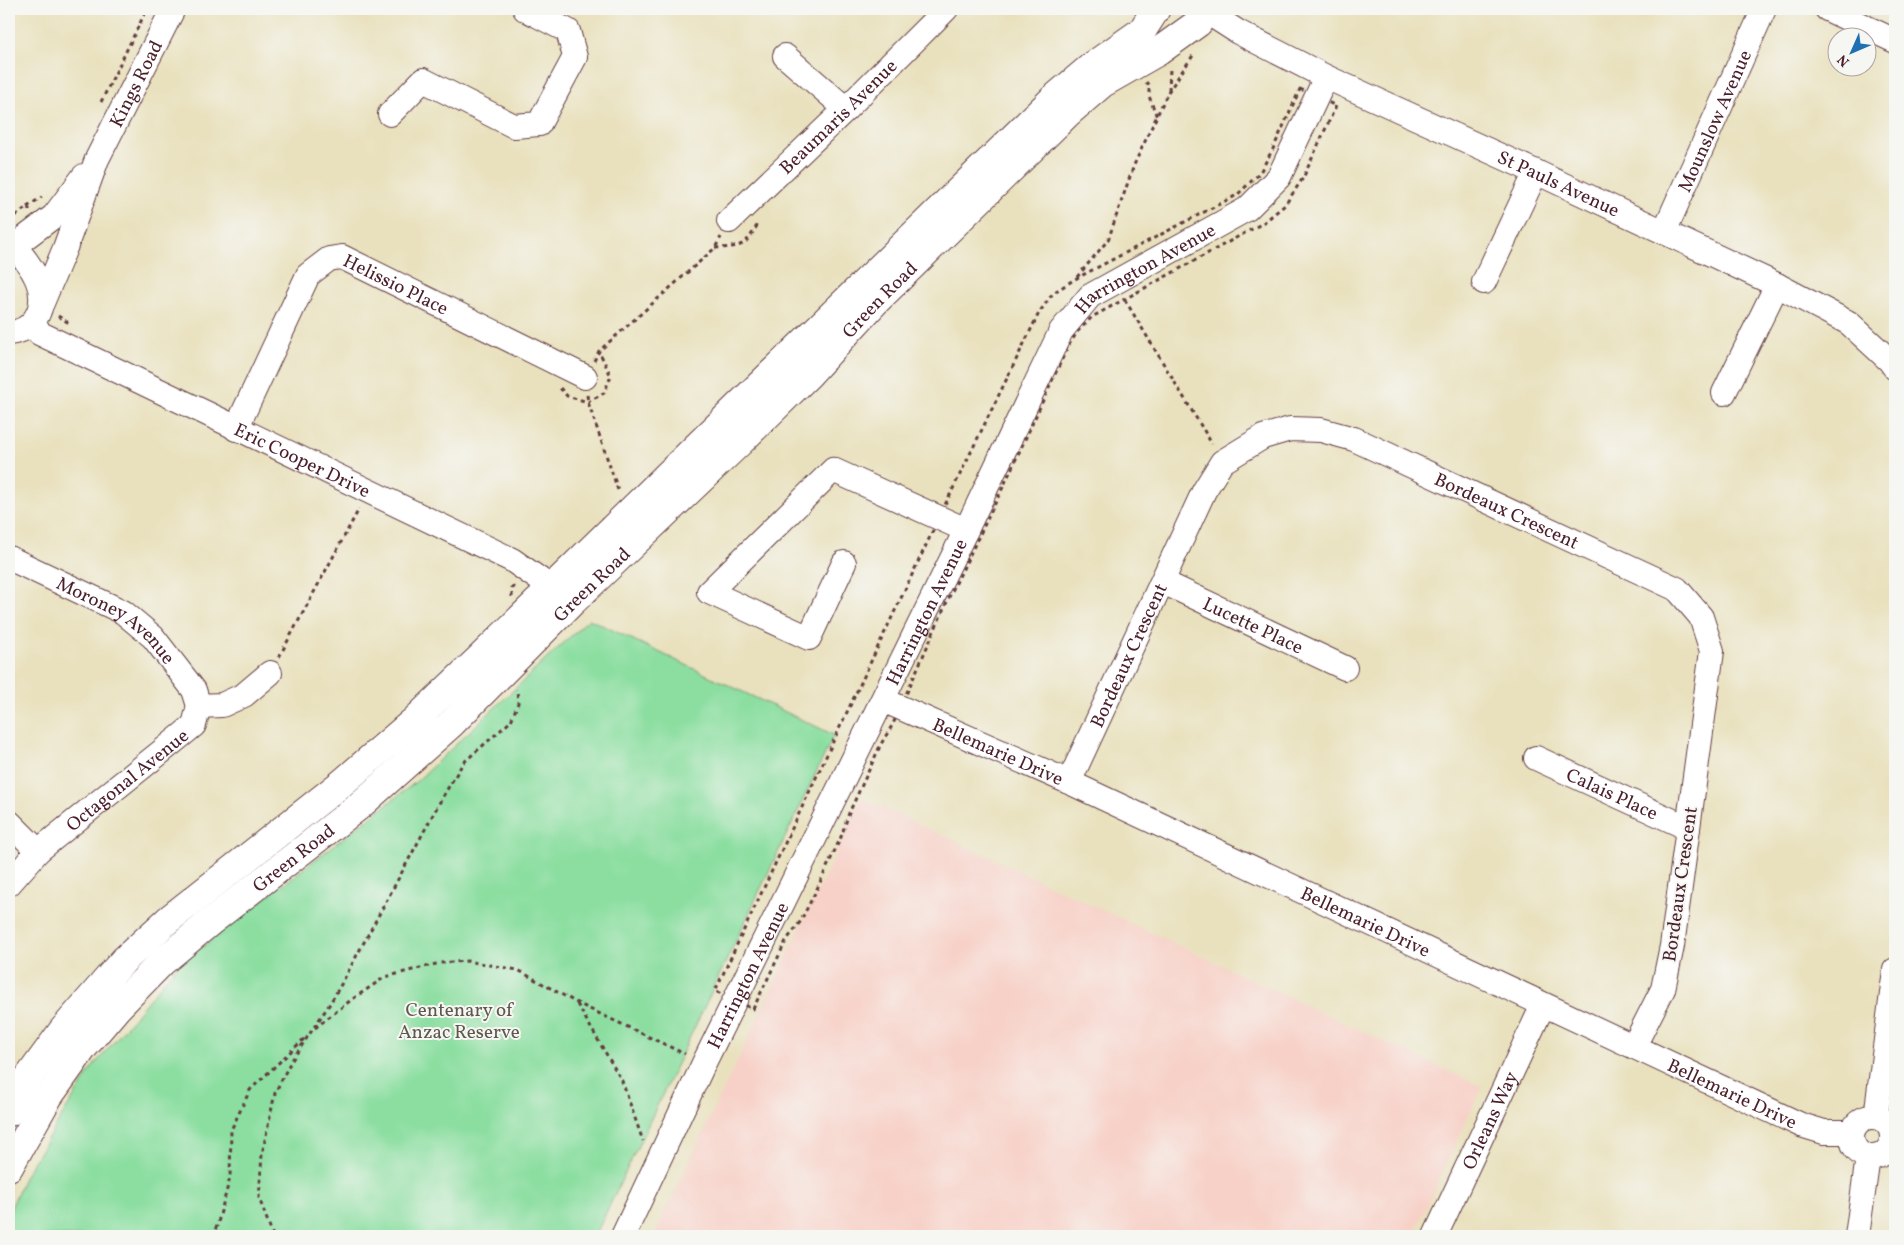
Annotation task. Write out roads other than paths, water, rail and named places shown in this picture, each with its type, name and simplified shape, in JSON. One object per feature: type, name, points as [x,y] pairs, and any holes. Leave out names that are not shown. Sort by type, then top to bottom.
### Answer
[{"type":"main road","name":"Green Road","points":[[9,1167],[49,1096],[83,1048],[156,968],[210,922],[359,806],[452,723],[563,595],[1052,100],[1091,67],[1142,31],[1156,9]]},
{"type":"main road","points":[[1162,9],[1168,18],[1187,24],[1207,15]]},
{"type":"main road","name":"Green Road","points":[[9,1112],[28,1078],[63,1030],[129,955],[168,920],[342,783],[740,442],[808,375],[875,302],[1067,114],[1103,83],[1160,51],[1207,15]]},
{"type":"street","name":"Kings Road","points":[[38,312],[66,248],[97,159],[173,9]]},
{"type":"street","points":[[390,114],[423,80],[514,126],[539,124],[575,57],[568,31],[525,9]]},
{"type":"street","name":"Beaumaris Avenue","points":[[729,221],[846,109],[946,9]]},
{"type":"street","name":"Mounslow Avenue","points":[[1664,232],[1764,9]]},
{"type":"street","points":[[1827,9],[1895,41]]},
{"type":"street","name":"St Pauls Avenue","points":[[1207,15],[1326,77],[1536,172],[1777,286],[1849,323],[1890,361],[1895,368]]},
{"type":"street","points":[[785,56],[846,109]]},
{"type":"street","name":"Harrington Avenue","points":[[623,1236],[704,1063],[966,530],[1061,331],[1090,296],[1247,209],[1279,177],[1326,77]]},
{"type":"street","name":"Kings Road","points":[[12,246],[54,216],[97,159]]},
{"type":"street","points":[[1484,282],[1536,172]]},
{"type":"street","points":[[9,333],[25,329],[38,312],[36,275],[27,260],[12,246]]},
{"type":"street","name":"Helissio Place","points":[[236,429],[308,275],[329,259],[342,257],[584,377]]},
{"type":"street","points":[[1724,393],[1777,286]]},
{"type":"street","name":"Eric Cooper Drive","points":[[38,312],[39,333],[512,560],[563,595]]},
{"type":"street","name":"Bordeaux Crescent","points":[[1068,782],[1204,491],[1222,462],[1262,437],[1290,429],[1321,430],[1354,439],[1677,589],[1701,617],[1712,651],[1672,946],[1663,989],[1634,1046]]},
{"type":"street","points":[[844,563],[809,638],[709,592],[833,470],[966,530]]},
{"type":"street","name":"Moroney Avenue","points":[[9,558],[122,612],[138,623],[153,638],[194,690],[199,706]]},
{"type":"street","name":"Lucette Place","points":[[1162,582],[1345,668]]},
{"type":"street","name":"Octagonal Avenue","points":[[9,884],[38,851],[194,725],[199,706],[222,705],[244,695],[270,673]]},
{"type":"street","name":"Bellemarie Drive","points":[[883,700],[1068,782],[1801,1125],[1824,1132],[1852,1132]]},
{"type":"street","name":"Calais Place","points":[[1536,758],[1688,828]]},
{"type":"street","points":[[9,822],[38,851]]},
{"type":"street","points":[[1876,1117],[1895,970]]},
{"type":"street","name":"Orleans Way","points":[[1435,1236],[1543,1005]]},
{"type":"street","points":[[1876,1117],[1882,1119],[1890,1127],[1894,1138],[1887,1150],[1875,1157],[1868,1157],[1857,1151],[1853,1145],[1852,1132],[1858,1121],[1864,1118],[1876,1117]]},
{"type":"street","points":[[1857,1236],[1868,1157]]},
{"type":"park label","name":"Centenary of Anzac Reserve","points":[[459,1020]]}]
